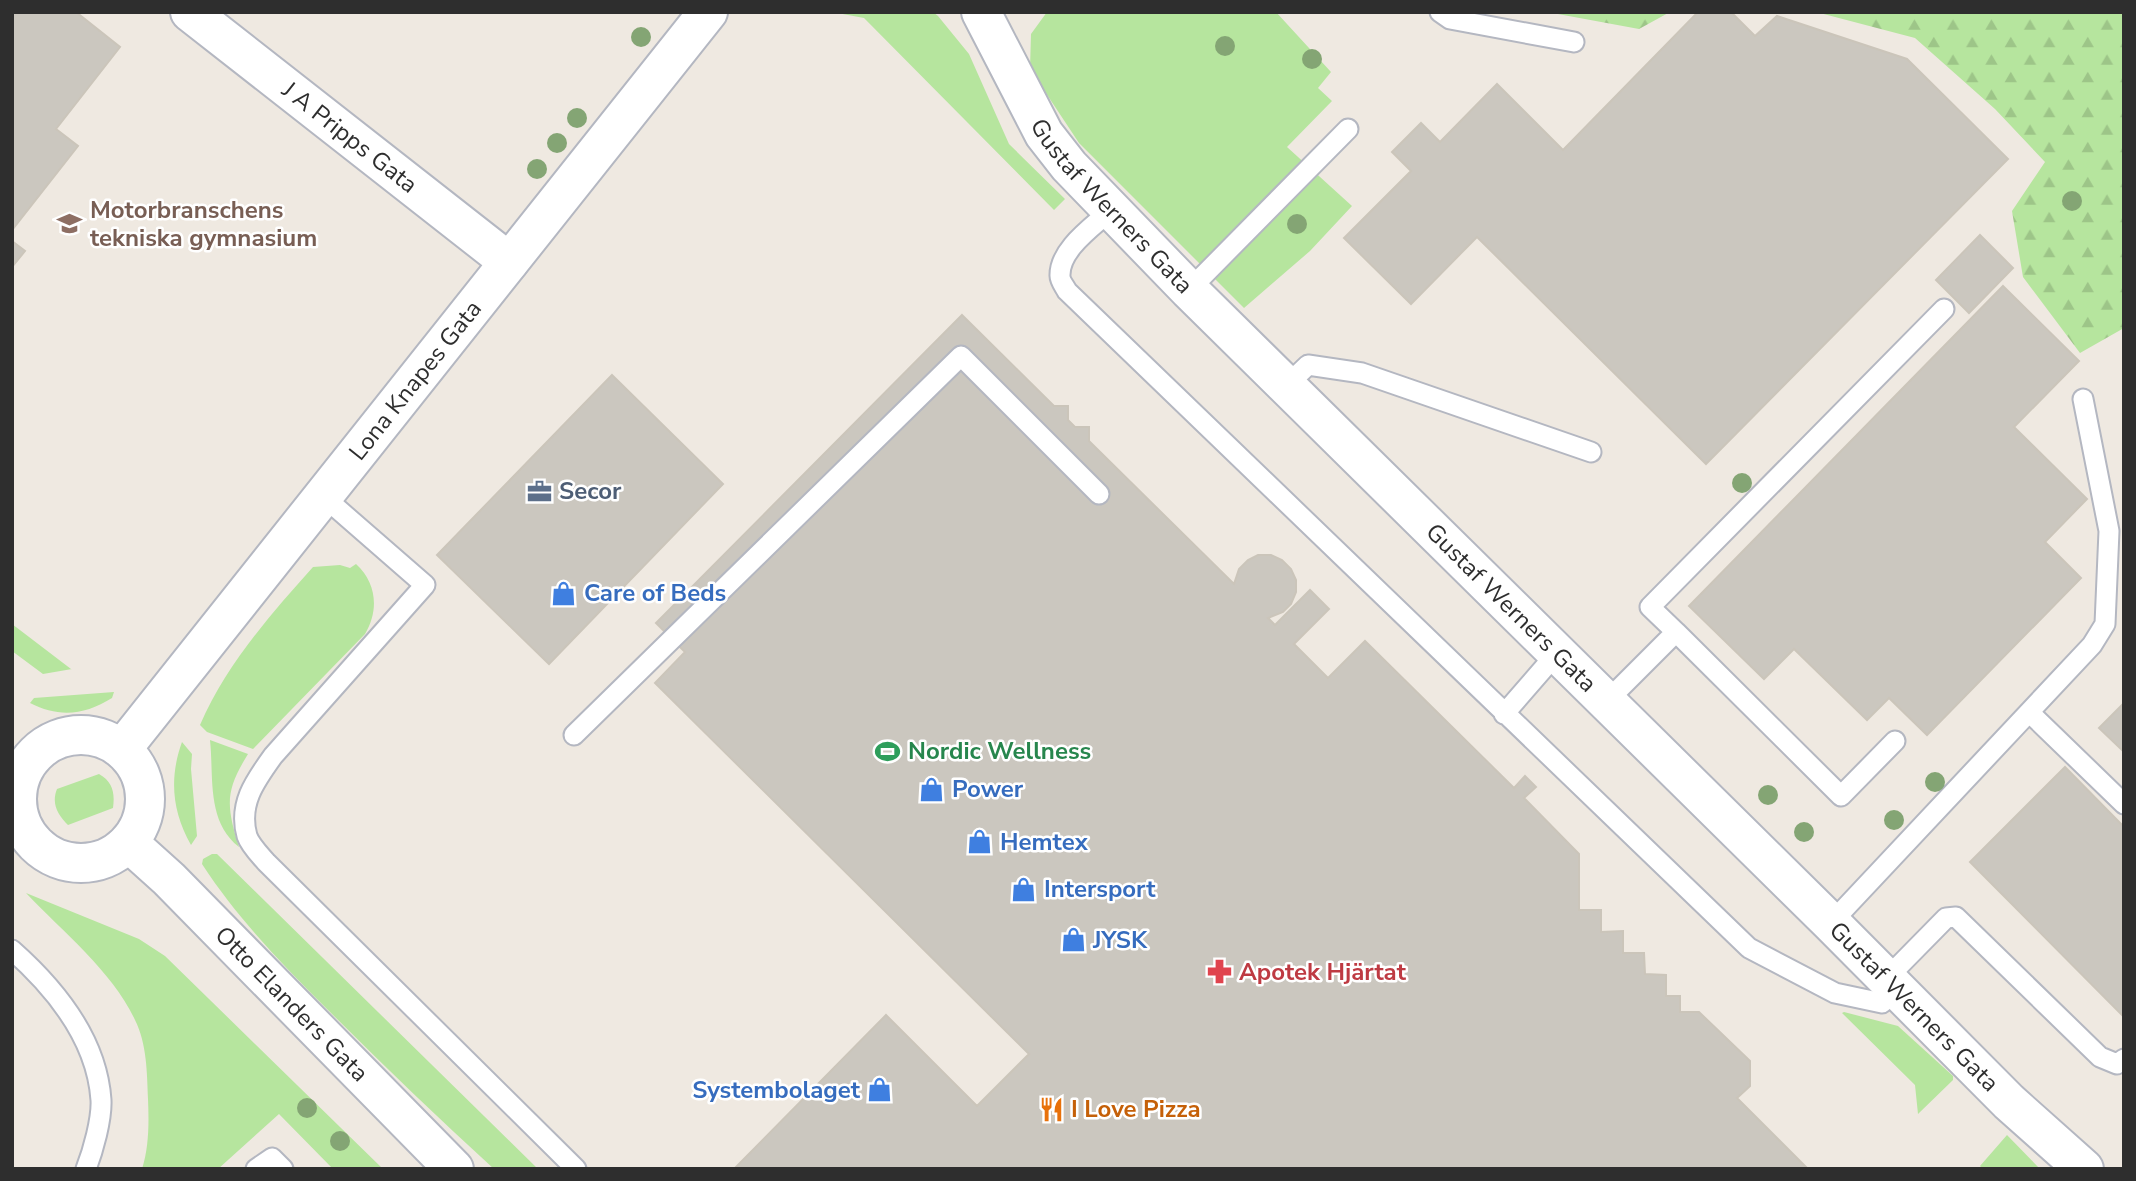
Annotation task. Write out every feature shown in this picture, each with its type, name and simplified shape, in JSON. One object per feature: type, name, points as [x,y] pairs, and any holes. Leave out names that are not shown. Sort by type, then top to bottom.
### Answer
[{"type":"street","name":"J A Pripps Gata","points":[[190,12],[509,262]]},
{"type":"street","name":"Lona Knapes Gata","points":[[122,749],[708,12]]},
{"type":"street","name":"Gustaf Werners Gata","points":[[981,12],[1044,134],[1069,166],[1189,290],[2009,1102],[2084,1169]]},
{"type":"street","points":[[83,734],[103,738],[122,749],[134,762],[142,777],[146,794],[139,828],[129,843],[109,857],[86,863],[62,861],[41,850],[25,832],[17,809],[20,756],[61,737],[83,734]]},
{"type":"street","name":"Otto Elanders Gata","points":[[129,843],[179,888],[454,1169]]},
{"type":"lane","points":[[1440,12],[1450,19],[1574,42]]},
{"type":"lane","points":[[1189,290],[1348,130]]},
{"type":"lane","points":[[1111,210],[1069,250],[1063,261],[1060,277],[1067,291],[1749,948],[1835,993],[1882,1003],[1891,985],[1946,918],[1956,917],[2100,1057],[2118,1064],[2124,1059]]},
{"type":"lane","points":[[1895,741],[1840,796],[1650,607],[1944,309]]},
{"type":"lane","points":[[574,735],[961,356],[1099,494]]},
{"type":"lane","points":[[1287,385],[1308,365],[1362,373],[1591,452]]},
{"type":"lane","points":[[1830,923],[2092,645],[2105,624],[2109,531],[2083,399]]},
{"type":"lane","points":[[324,497],[425,585],[273,756],[253,783],[244,805],[247,838],[266,863],[576,1169]]},
{"type":"lane","points":[[1606,702],[1676,632]]},
{"type":"lane","points":[[1504,714],[1557,653]]},
{"type":"lane","points":[[2029,712],[2124,804]]},
{"type":"lane","points":[[12,950],[28,964],[72,1017],[92,1054],[101,1102],[86,1169]]},
{"type":"lane","points":[[256,1169],[272,1158],[283,1169]]},
{"type":"green space","points":[[832,12],[933,12],[938,16],[969,54],[1009,144],[1065,199],[1054,210],[864,18]]},
{"type":"green space","points":[[1047,12],[1276,12],[1331,72],[1318,88],[1332,101],[1287,147],[1352,206],[1310,251],[1244,308],[1079,143],[1030,69],[1031,34]]},
{"type":"green space","points":[[1547,12],[1670,12],[1639,29]]},
{"type":"green space","points":[[1816,12],[2124,12],[2124,328],[2080,353],[2023,277],[2012,211],[2045,162],[1995,109],[1915,38]]},
{"type":"green space","points":[[356,564],[368,580],[374,598],[372,616],[365,634],[253,749],[207,732],[200,725],[223,682],[265,622],[297,585],[313,567],[340,565],[350,568]]},
{"type":"green space","points":[[12,624],[72,669],[43,674],[12,651]]},
{"type":"green space","points":[[114,692],[112,698],[102,704],[82,711],[51,711],[30,703],[34,698]]},
{"type":"green space","points":[[210,740],[248,754],[235,778],[230,799],[239,847],[228,836],[216,811]]},
{"type":"green space","points":[[182,742],[192,754],[197,836],[191,845],[180,820],[174,794],[175,768]]},
{"type":"green space","points":[[99,774],[112,788],[113,808],[68,825],[56,809],[57,789]]},
{"type":"green space","points":[[217,854],[538,1169],[494,1169],[389,1070],[245,922],[202,864],[203,859]]},
{"type":"green space","points":[[26,893],[139,939],[165,956],[383,1169],[333,1169],[279,1114],[218,1169],[142,1169],[147,1144],[148,1108],[146,1059],[139,1029],[126,1002],[101,969]]},
{"type":"green space","points":[[1842,1013],[1898,1026],[1953,1076],[1953,1080],[1918,1114],[1915,1085]]},
{"type":"green space","points":[[2007,1135],[2040,1169],[1983,1169],[1980,1166]]},
{"type":"building","points":[[12,12],[76,12],[120,47],[56,129],[78,146],[12,230]]},
{"type":"building","points":[[1698,12],[1731,12],[1755,36],[1777,16],[1907,59],[2008,159],[1706,464],[1477,237],[1411,304],[1344,238],[1411,171],[1392,152],[1421,123],[1440,142],[1497,84],[1563,150]]},
{"type":"building","points":[[1980,235],[2013,268],[1969,313],[1936,280]]},
{"type":"building","points":[[12,241],[25,251],[12,267]]},
{"type":"building","points":[[2003,286],[2079,361],[2014,427],[2087,499],[2045,542],[2081,578],[1927,735],[1889,698],[1867,720],[1794,649],[1764,679],[1689,606]]},
{"type":"building","points":[[962,315],[1054,406],[1068,406],[1068,420],[1075,427],[1089,427],[1089,441],[1234,584],[1239,569],[1258,555],[1271,555],[1282,560],[1291,569],[1296,580],[1296,592],[1291,604],[1283,612],[1268,618],[1275,625],[1310,590],[1329,609],[1294,644],[1328,678],[1365,641],[1514,788],[1525,776],[1536,787],[1524,798],[1579,854],[1579,910],[1601,910],[1601,932],[1623,931],[1623,953],[1644,953],[1645,974],[1666,975],[1666,996],[1680,996],[1680,1012],[1699,1012],[1750,1061],[1750,1086],[1737,1098],[1808,1169],[734,1169],[886,1015],[977,1106],[1029,1054],[655,683],[685,652],[656,623]]},
{"type":"building","points":[[612,375],[723,484],[549,664],[437,555]]},
{"type":"building","points":[[2124,703],[2124,752],[2099,728]]},
{"type":"building","points":[[2065,767],[2124,827],[2124,1017],[1970,862]]},
{"type":"place","name":"Motorbranschens tekniska gymnasium","points":[[70,224]]},
{"type":"place","name":"Secor","points":[[539,491]]},
{"type":"place","name":"Care of Beds","points":[[564,593]]},
{"type":"place","name":"Nordic Wellness","points":[[888,751]]},
{"type":"place","name":"Power","points":[[932,789]]},
{"type":"place","name":"Hemtex","points":[[980,842]]},
{"type":"place","name":"Intersport","points":[[1024,889]]},
{"type":"place","name":"JYSK","points":[[1073,940]]},
{"type":"place","name":"Apotek Hjärtat","points":[[1219,972]]},
{"type":"place","name":"Systembolaget","points":[[880,1090]]},
{"type":"place","name":"I Love Pizza","points":[[1051,1109]]}]
